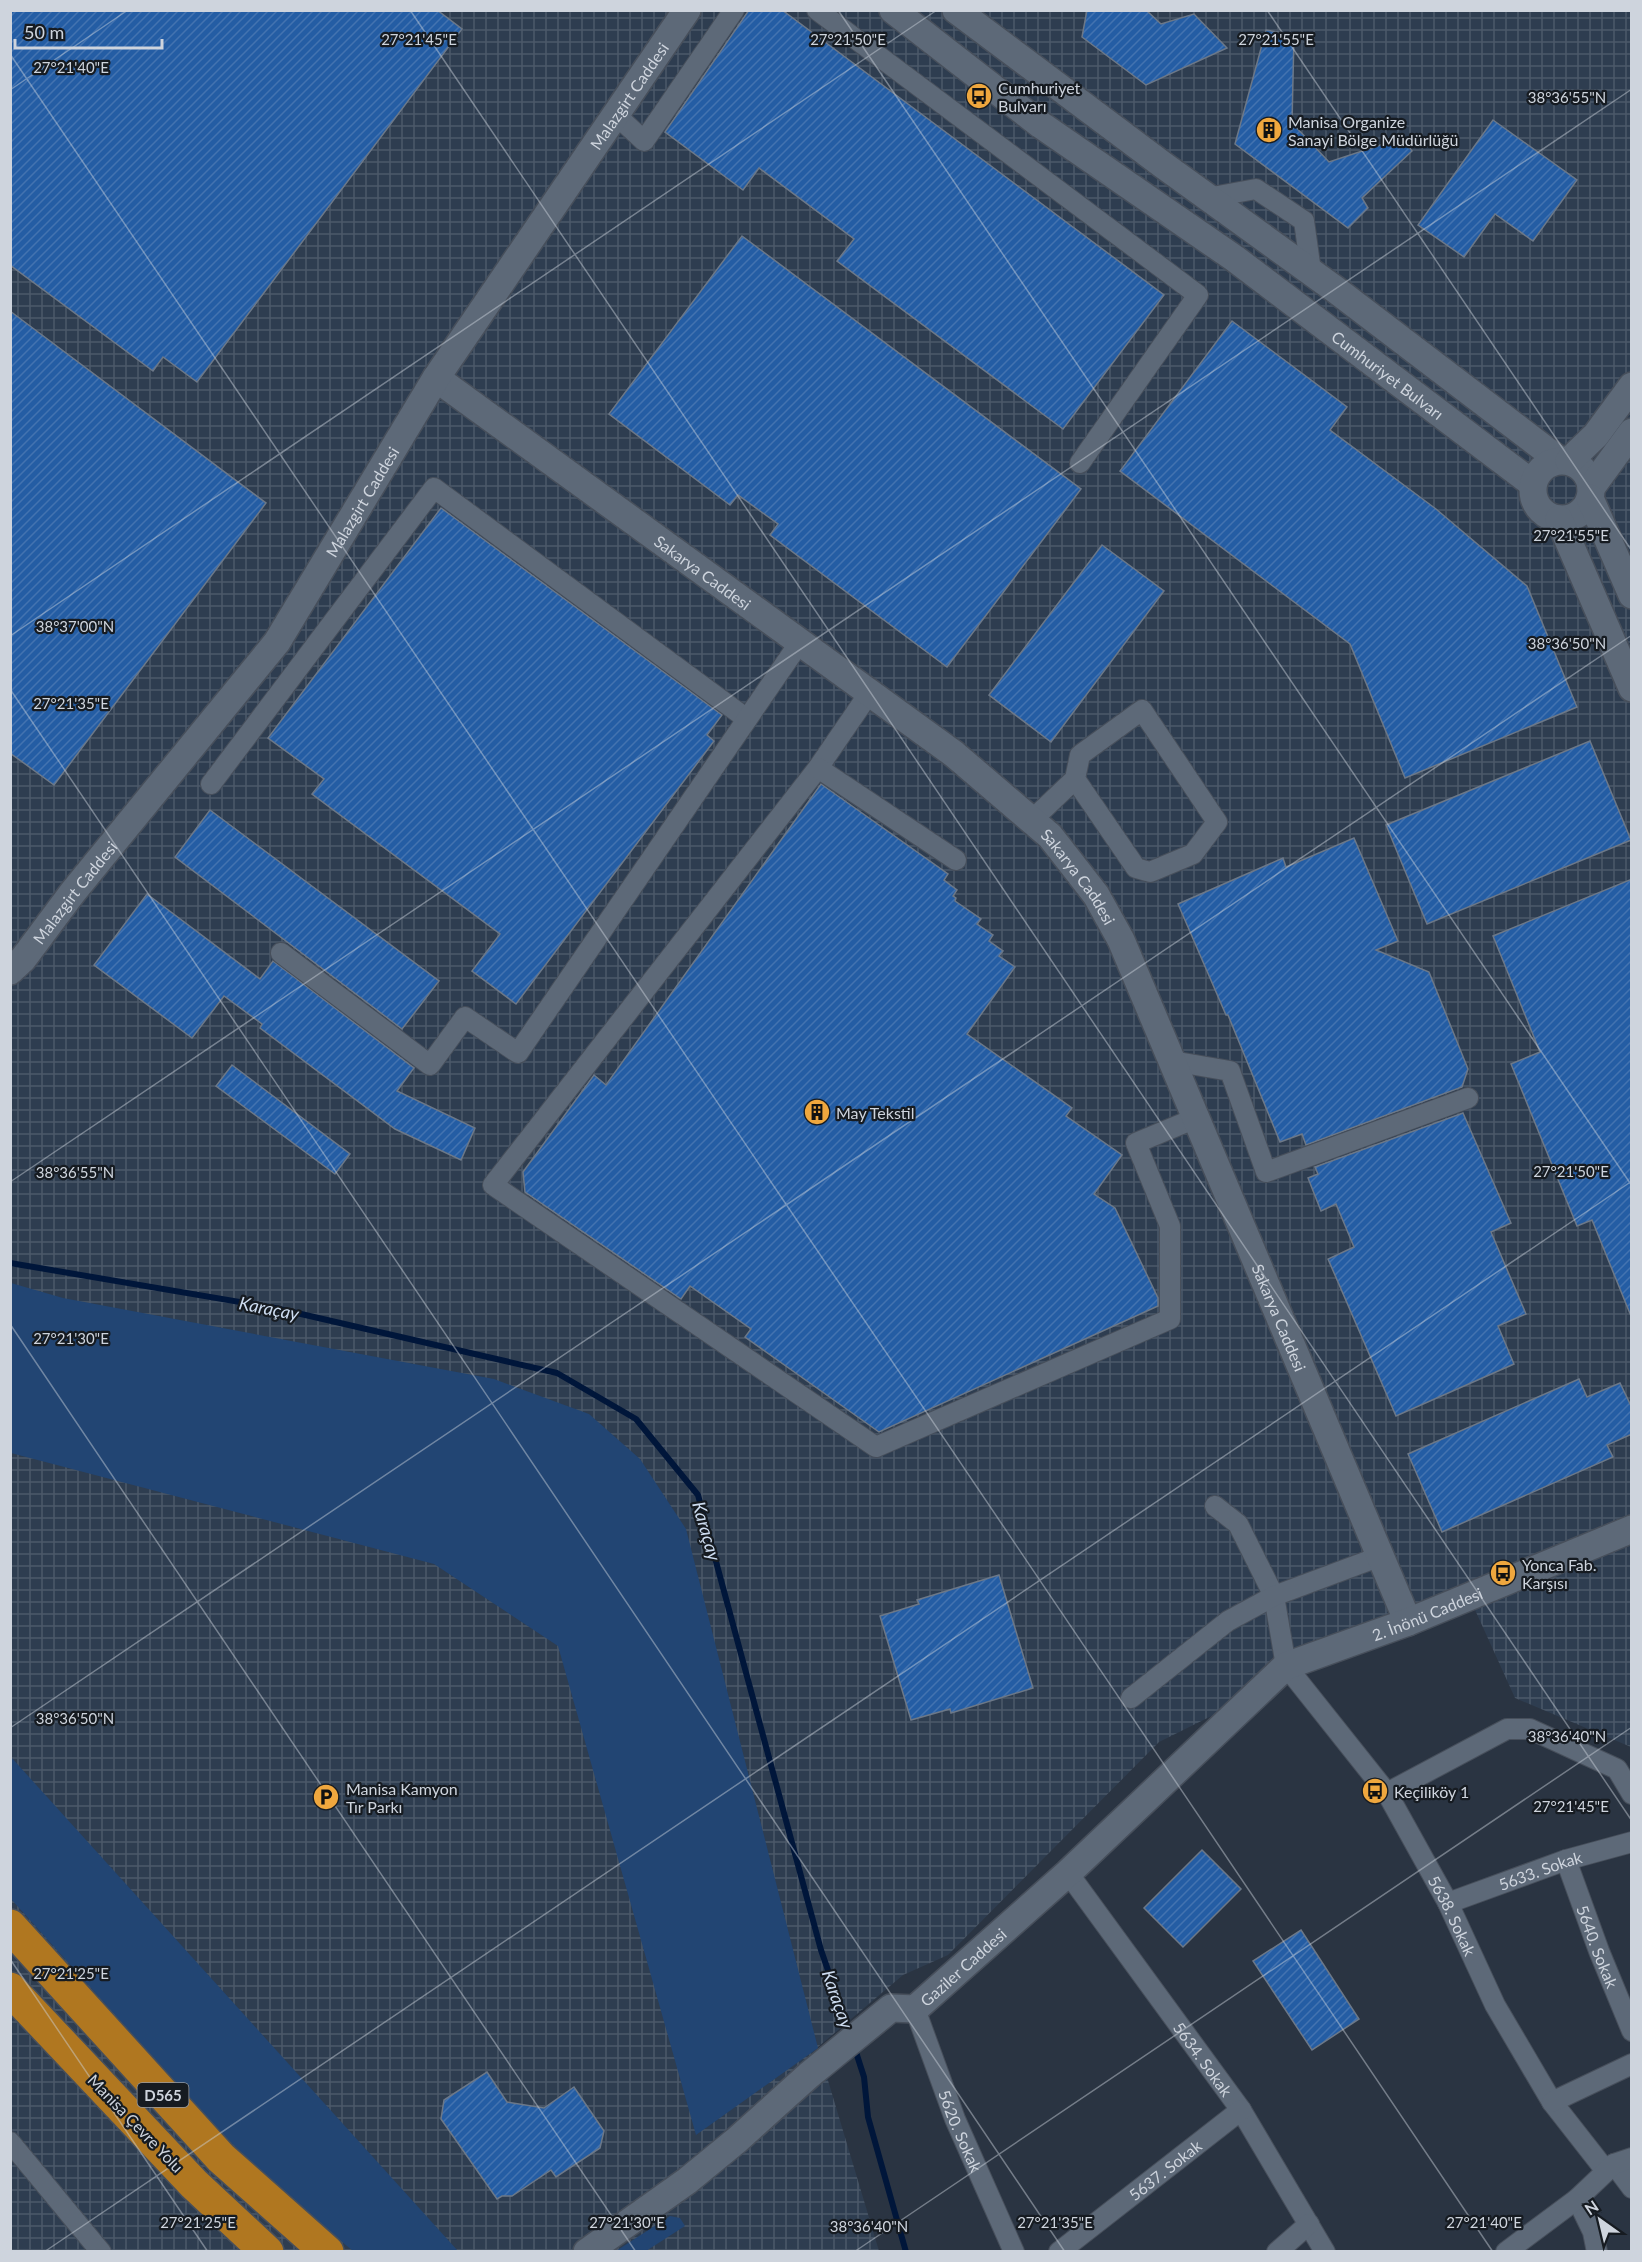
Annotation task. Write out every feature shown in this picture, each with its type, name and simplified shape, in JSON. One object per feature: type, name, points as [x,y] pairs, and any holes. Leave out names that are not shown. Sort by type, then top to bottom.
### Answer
[{"type":"highway","name":"D565","points":[[10,1926],[221,2158],[327,2252]]},
{"type":"highway","name":"Manisa Çevre Yolu","points":[[17,1998],[194,2184],[267,2252]]},
{"type":"main road","name":"Malazgirt Caddesi","points":[[10,971],[23,959],[73,892],[277,642],[436,378],[687,10]]},
{"type":"main road","name":"Cumhuriyet Bulvarı","points":[[893,10],[1041,125],[1234,258],[1533,484]]},
{"type":"main road","points":[[956,10],[1564,460],[1584,470],[1632,595]]},
{"type":"main road","name":"Sakarya Caddesi","points":[[436,378],[954,754],[1050,836],[1096,895],[1121,940],[1408,1622]]},
{"type":"main road","points":[[1632,386],[1596,435],[1564,460],[1542,468],[1536,475],[1533,484],[1535,503],[1550,517],[1569,518],[1578,514],[1586,507],[1591,493],[1632,432]]},
{"type":"main road","points":[[1559,519],[1632,688]]},
{"type":"main road","name":"2. İnönü Caddesi","points":[[1286,1666],[1408,1622],[1632,1529]]},
{"type":"main road","name":"Gaziler Caddesi","points":[[587,2252],[681,2186],[737,2140],[809,2075],[903,2009],[1068,1873],[1286,1666]]},
{"type":"street","points":[[615,114],[644,141],[734,10]]},
{"type":"street","points":[[817,10],[1198,296],[1080,464]]},
{"type":"street","points":[[1207,198],[1256,189],[1304,221],[1311,271]]},
{"type":"street","points":[[211,784],[434,488],[747,718]]},
{"type":"street","points":[[281,953],[430,1065],[465,1017],[518,1053],[800,642]]},
{"type":"street","points":[[870,692],[818,768],[493,1185],[876,1447],[1170,1319],[1170,1226],[1136,1143],[1196,1118]]},
{"type":"street","points":[[1032,820],[1075,779],[1080,755],[1142,710],[1217,822],[1193,854],[1150,872],[1136,868],[1075,779]]},
{"type":"street","points":[[818,768],[956,860]]},
{"type":"street","points":[[1172,1061],[1230,1071],[1266,1172],[1468,1098]]},
{"type":"street","points":[[1215,1506],[1238,1524],[1274,1596],[1286,1666]]},
{"type":"street","points":[[1131,1698],[1228,1621],[1274,1596],[1381,1556]]},
{"type":"street","name":"5638. Sokak","points":[[1286,1666],[1387,1793],[1448,1903],[1495,2005],[1552,2102],[1617,2164],[1632,2188]]},
{"type":"street","points":[[1387,1793],[1507,1729],[1530,1729],[1617,1769],[1632,1794]]},
{"type":"street","name":"5633. Sokak","points":[[1448,1903],[1566,1860],[1632,1842]]},
{"type":"street","name":"5640. Sokak","points":[[1566,1860],[1599,1951],[1632,2031]]},
{"type":"street","name":"5634. Sokak","points":[[1068,1873],[1241,2110],[1325,2252]]},
{"type":"street","name":"5620. Sokak","points":[[903,2009],[1014,2252]]},
{"type":"street","points":[[1552,2102],[1632,2064]]},
{"type":"street","name":"5637. Sokak","points":[[1059,2252],[1241,2110]]},
{"type":"street","points":[[10,2142],[101,2252]]},
{"type":"street","points":[[1506,2252],[1577,2199],[1617,2164]]},
{"type":"street","points":[[1577,2199],[1593,2232],[1597,2252]]},
{"type":"street","points":[[1277,2252],[1309,2224]]},
{"type":"shaded area","points":[[11,11],[1631,11],[1631,1747],[1515,1698],[1466,1590],[1159,1742],[948,1955],[903,1975],[818,2047],[879,2251],[11,2252]]},
{"type":"shaded area","points":[[11,1283],[63,1298],[494,1379],[589,1414],[640,1459],[686,1529],[818,2048],[696,2135],[558,1646],[434,1564],[11,1453]]},
{"type":"shaded area","points":[[10,1756],[458,2251],[353,2251],[289,2198],[220,2132],[11,1899]]},
{"type":"shaded area","points":[[670,2216],[680,2218],[685,2226],[646,2251],[616,2251]]},
{"type":"building","points":[[10,10],[437,10],[462,29],[197,382],[163,357],[153,371],[10,265]]},
{"type":"building","points":[[749,10],[782,10],[1164,295],[1063,429],[837,261],[854,239],[759,168],[743,190],[665,132]]},
{"type":"building","points":[[1087,10],[1146,10],[1161,24],[1194,14],[1227,48],[1146,85],[1082,37]]},
{"type":"building","name":"Manisa Organize Sanayi Bölge Müdürlüğü","points":[[1266,30],[1294,35],[1292,123],[1329,162],[1402,138],[1412,151],[1362,198],[1368,208],[1348,228],[1235,144]]},
{"type":"building","points":[[1493,120],[1577,180],[1533,241],[1495,214],[1464,257],[1418,225]]},
{"type":"building","points":[[742,236],[1081,489],[947,667],[770,535],[778,524],[738,495],[730,505],[609,414]]},
{"type":"building","points":[[10,311],[266,503],[54,785],[10,753]]},
{"type":"building","points":[[1232,321],[1347,407],[1330,430],[1436,509],[1527,586],[1577,707],[1405,778],[1350,644],[1120,471]]},
{"type":"building","points":[[441,508],[722,715],[707,735],[714,741],[516,1004],[472,971],[500,934],[312,794],[324,779],[268,738]]},
{"type":"building","points":[[1102,545],[1164,591],[1051,742],[989,695]]},
{"type":"building","points":[[1590,741],[1631,840],[1427,924],[1386,825]]},
{"type":"building","name":"May Tekstil","points":[[821,784],[948,874],[944,880],[957,890],[953,896],[956,898],[955,901],[981,919],[977,924],[993,935],[989,941],[1003,951],[999,956],[1015,967],[967,1034],[1072,1108],[1066,1116],[1122,1155],[1094,1194],[1115,1208],[1158,1298],[1158,1306],[879,1432],[745,1337],[751,1329],[690,1286],[681,1299],[525,1192],[523,1172],[594,1075],[606,1085]]},
{"type":"building","points":[[210,810],[439,981],[402,1029],[175,857]]},
{"type":"building","points":[[1354,838],[1398,941],[1376,950],[1429,972],[1468,1069],[1462,1087],[1306,1145],[1302,1134],[1280,1142],[1228,1015],[1226,1015],[1178,904],[1283,858],[1286,867]]},
{"type":"building","points":[[1632,879],[1631,1316],[1592,1220],[1577,1226],[1511,1064],[1540,1052],[1493,936]]},
{"type":"building","points":[[147,894],[260,979],[273,961],[414,1068],[397,1091],[475,1128],[461,1160],[395,1129],[260,1028],[262,1024],[224,996],[192,1038],[94,965]]},
{"type":"building","points":[[232,1065],[350,1154],[335,1174],[216,1086]]},
{"type":"building","points":[[1463,1113],[1511,1223],[1491,1232],[1526,1314],[1498,1326],[1514,1364],[1396,1416],[1328,1259],[1354,1247],[1336,1204],[1321,1211],[1308,1178],[1318,1174],[1315,1167]]},
{"type":"building","points":[[1579,1379],[1587,1397],[1620,1383],[1632,1408],[1632,1434],[1607,1445],[1613,1457],[1442,1532],[1408,1454]]},
{"type":"building","points":[[999,1575],[1033,1688],[951,1713],[950,1709],[911,1720],[880,1616],[919,1604],[917,1600]]},
{"type":"building","points":[[1202,1850],[1241,1889],[1183,1947],[1144,1908]]},
{"type":"building","points":[[1301,1930],[1359,2019],[1312,2050],[1253,1961]]},
{"type":"building","points":[[487,2072],[507,2102],[544,2108],[574,2087],[604,2131],[600,2148],[556,2177],[551,2170],[512,2196],[502,2196],[497,2199],[441,2119],[444,2100]]},
{"type":"waterway","name":"Karaçay","points":[[10,1263],[275,1308],[557,1373],[636,1419],[698,1495],[821,1950],[850,2034]]},
{"type":"waterway","name":"Karaçay","points":[[854,2046],[864,2077],[868,2117],[906,2252]]},
{"type":"place","name":"Cumhuriyet Bulvarı","points":[[979,96]]},
{"type":"place","name":"Manisa Organize Sanayi Bölge Müdürlüğü","points":[[1269,130]]},
{"type":"place","name":"May Tekstil","points":[[817,1112]]},
{"type":"place","name":"Yonca Fab. Karşısı","points":[[1503,1573]]},
{"type":"place","name":"Keçiliköy 1","points":[[1375,1791]]},
{"type":"place","name":"Manisa Kamyon Tır Parkı","points":[[326,1797]]}]
